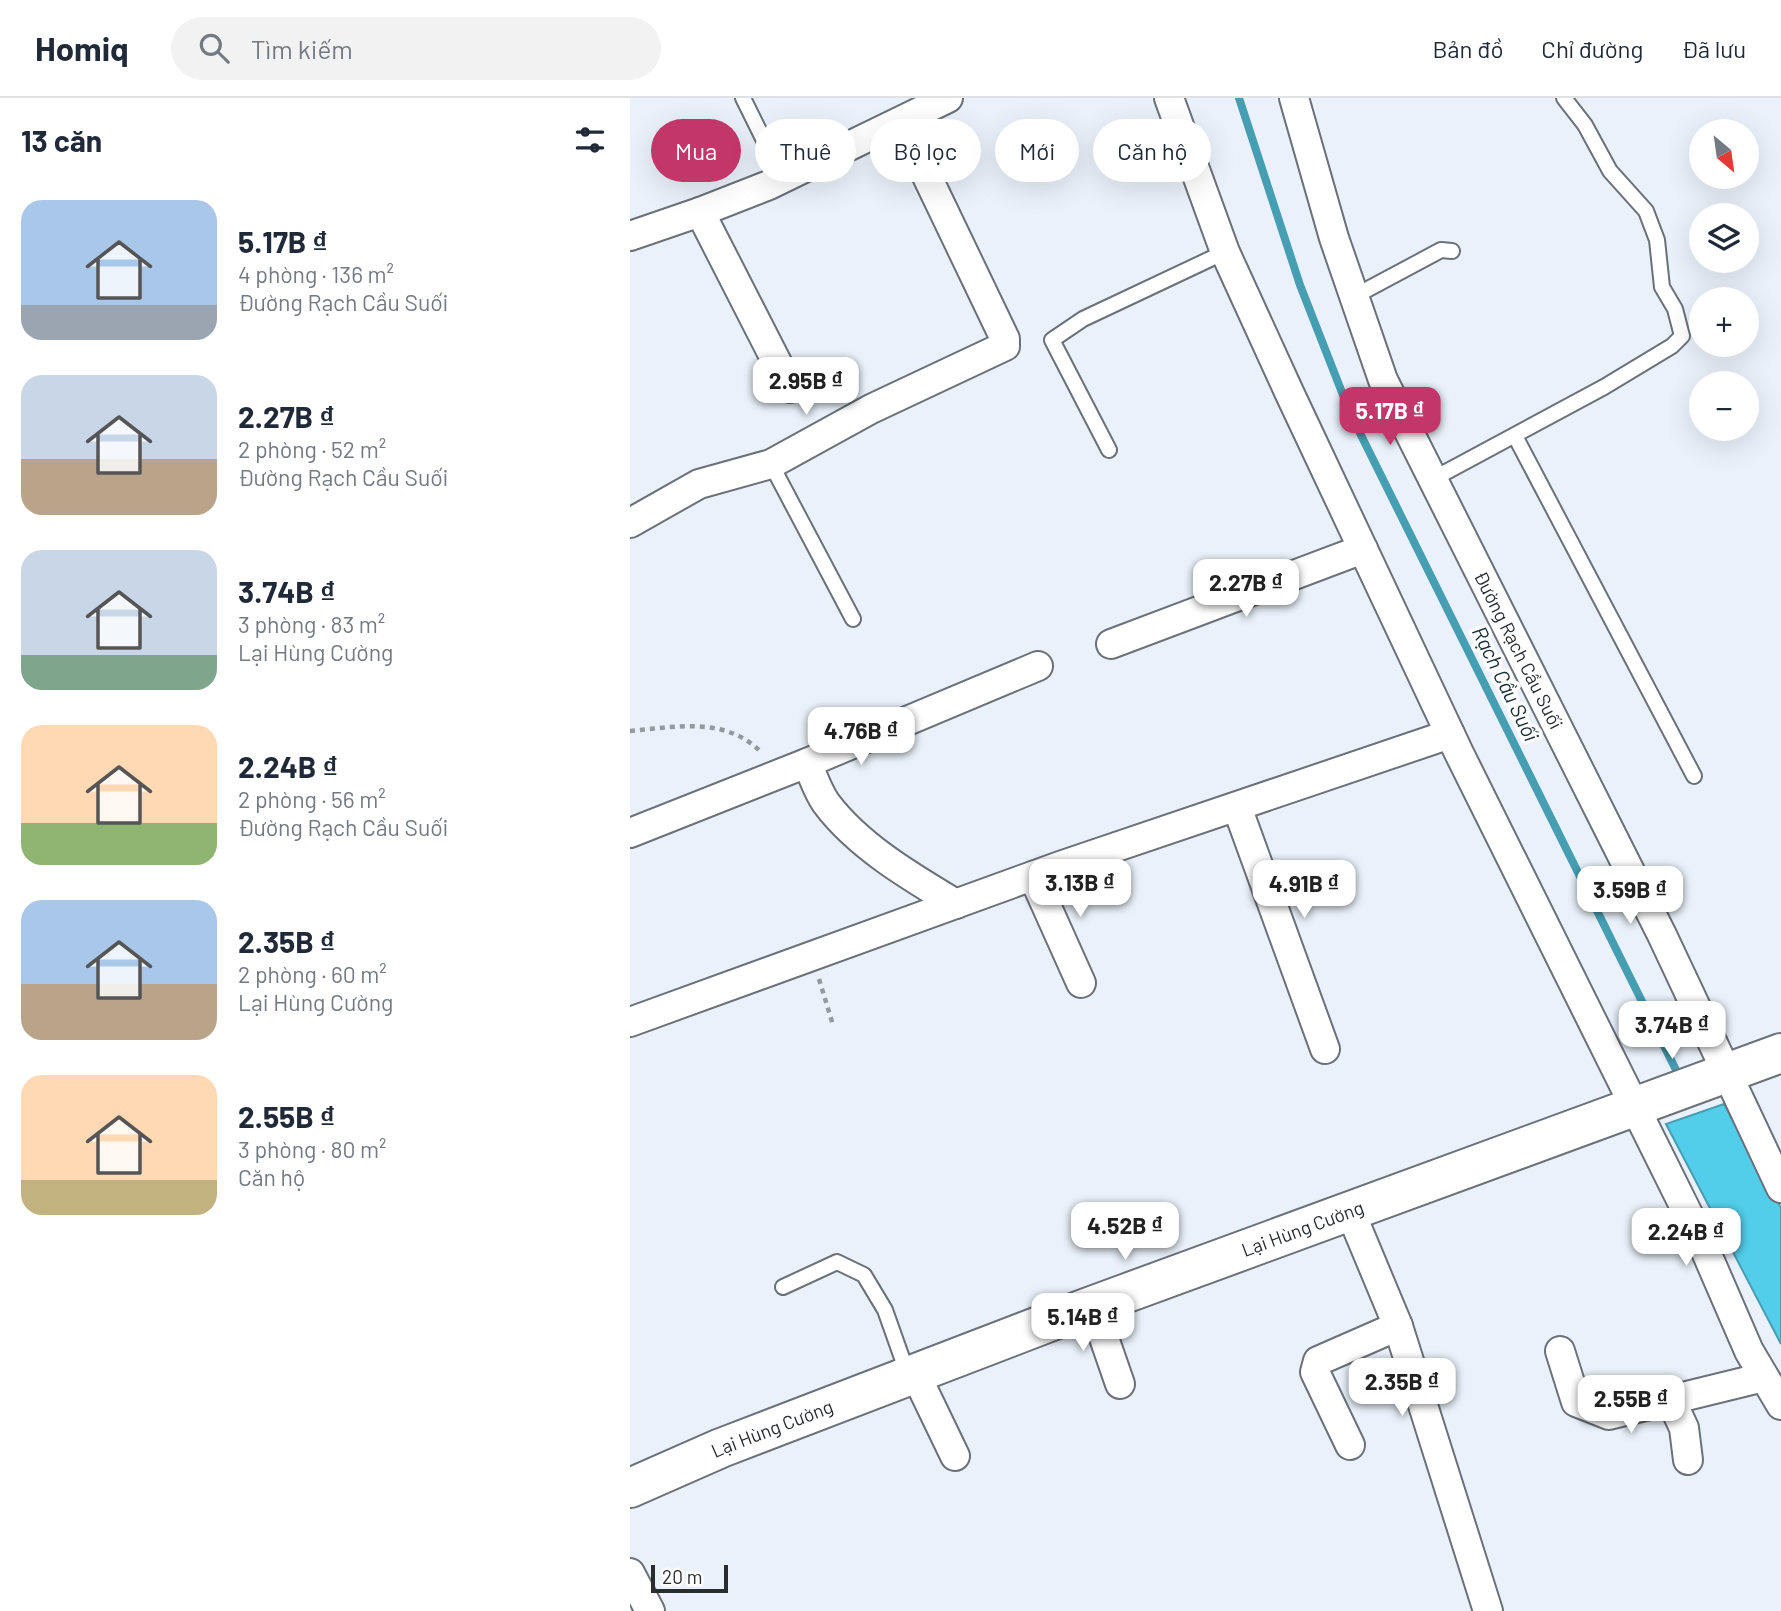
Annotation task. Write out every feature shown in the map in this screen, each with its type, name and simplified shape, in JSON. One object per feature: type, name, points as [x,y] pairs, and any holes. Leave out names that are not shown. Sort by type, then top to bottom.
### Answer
[{"type":"street","points":[[907,119],[948,98]]},
{"type":"street","points":[[1169,98],[1225,252],[1363,549],[1450,734],[1639,1104],[1749,1351],[1781,1405]]},
{"type":"street","name":"Đường Rạch Cầu Suối","points":[[1294,98],[1334,238],[1383,380],[1662,935],[1721,1074],[1781,1188]]},
{"type":"street","points":[[630,236],[775,182]]},
{"type":"street","points":[[630,523],[699,484],[772,464],[871,409],[1006,344],[929,182]]},
{"type":"street","points":[[700,212],[790,388]]},
{"type":"street","points":[[1111,644],[1363,549]]},
{"type":"street","points":[[630,834],[1038,666]]},
{"type":"street","points":[[630,1022],[1033,876],[1450,734]]},
{"type":"street","points":[[795,768],[825,803],[899,869],[956,904]]},
{"type":"street","points":[[1237,807],[1325,1049]]},
{"type":"street","points":[[1033,876],[1081,983]]},
{"type":"street","name":"Lại Hùng Cường","points":[[630,1488],[721,1448],[1093,1306],[1781,1053]]},
{"type":"street","points":[[1350,1211],[1398,1326],[1488,1611]]},
{"type":"street","points":[[1093,1306],[1120,1384]]},
{"type":"street","points":[[1349,1444],[1315,1372],[1318,1361],[1398,1326]]},
{"type":"street","points":[[1560,1351],[1576,1402],[1609,1415],[1765,1377]]},
{"type":"street","points":[[912,1375],[955,1456]]},
{"type":"street","points":[[1671,1401],[1684,1428],[1688,1460]]},
{"type":"street","points":[[630,1573],[650,1611]]},
{"type":"lane","points":[[743,98],[755,122]]},
{"type":"lane","points":[[1433,479],[1615,380],[1672,346],[1682,336],[1675,309],[1662,287],[1657,240],[1646,211],[1610,171],[1585,125],[1564,98]]},
{"type":"lane","points":[[1355,296],[1441,250],[1452,251]]},
{"type":"lane","points":[[1109,450],[1052,340],[1083,319],[1225,252]]},
{"type":"lane","points":[[1515,436],[1694,776]]},
{"type":"lane","points":[[772,464],[853,619]]},
{"type":"lane","points":[[783,1287],[837,1262],[864,1275],[885,1310],[912,1375]]},
{"type":"path","points":[[630,731],[689,725],[723,730],[795,768]]},
{"type":"path","points":[[812,958],[833,1025]]},
{"type":"water","points":[[1724,1104],[1781,1208],[1781,1344],[1666,1124]]},
{"type":"waterway","name":"Rạch Cầu Suối","points":[[1239,98],[1300,285],[1350,413],[1681,1080]]}]
